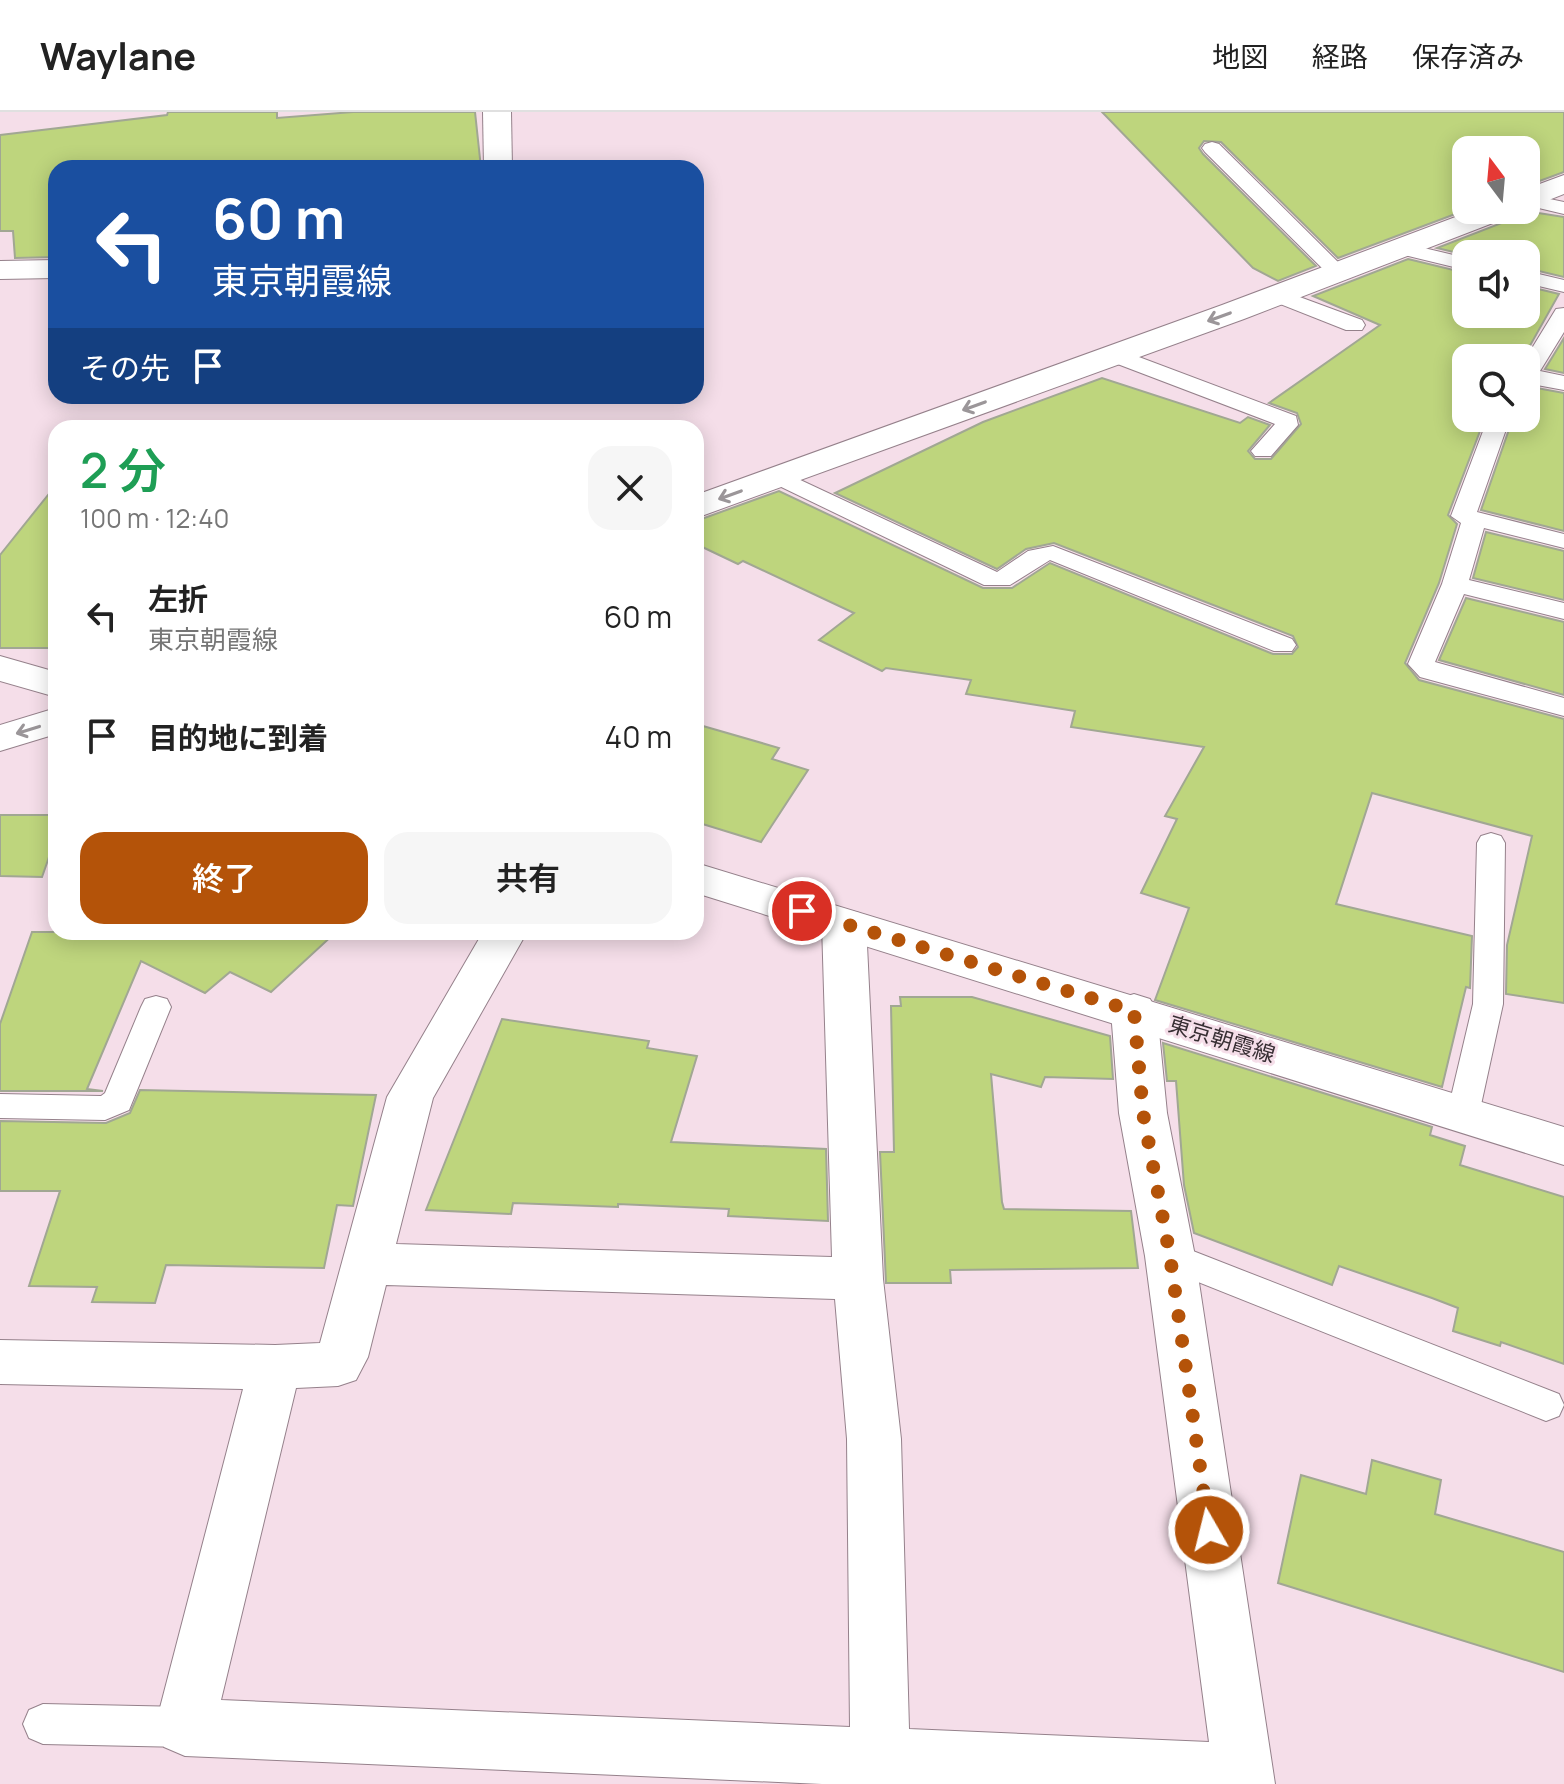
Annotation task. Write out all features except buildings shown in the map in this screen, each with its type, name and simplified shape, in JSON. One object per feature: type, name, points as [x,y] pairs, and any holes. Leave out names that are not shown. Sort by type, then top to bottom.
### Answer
[{"type":"street","points":[[497,112],[498,160]]},
{"type":"street","points":[[1540,194],[1564,184]]},
{"type":"street","points":[[704,504],[1466,224]]},
{"type":"street","points":[[0,270],[48,269]]},
{"type":"street","points":[[0,668],[48,683]]},
{"type":"street","points":[[0,738],[48,723]]},
{"type":"street","name":"東京朝霞線","points":[[704,880],[1564,1146]]},
{"type":"street","points":[[844,924],[858,1279],[874,1439],[880,1760]]},
{"type":"street","points":[[0,1362],[275,1367],[338,1364],[410,1097],[500,940]]},
{"type":"street","points":[[275,1367],[185,1727],[1244,1779],[1170,1256],[1143,1113],[1134,1011]]},
{"type":"street","points":[[364,1264],[858,1279]]},
{"type":"lane","points":[[1212,148],[1338,273]]},
{"type":"lane","points":[[1540,205],[1564,208]]},
{"type":"lane","points":[[1403,249],[1452,261]]},
{"type":"lane","points":[[1540,280],[1564,286]]},
{"type":"lane","points":[[1278,295],[1354,325]]},
{"type":"lane","points":[[1540,353],[1564,314]]},
{"type":"lane","points":[[1115,355],[1288,421],[1263,451]]},
{"type":"lane","points":[[1540,378],[1564,383]]},
{"type":"lane","points":[[1494,432],[1462,513],[1467,519],[1564,541]]},
{"type":"lane","points":[[779,477],[993,580],[1004,580],[1040,553],[1053,553],[1283,645]]},
{"type":"lane","points":[[1474,520],[1455,584],[1421,664],[1423,668],[1564,707]]},
{"type":"lane","points":[[1455,584],[1564,611]]},
{"type":"lane","points":[[1463,1114],[1488,1004],[1491,843]]},
{"type":"lane","points":[[0,1106],[113,1106],[118,1101],[156,1007]]},
{"type":"lane","points":[[1170,1256],[1546,1405]]},
{"type":"lane","points":[[43,1724],[185,1727]]},
{"type":"route","points":[[802,911],[1134,1011],[1143,1113],[1170,1256],[1209,1530]]}]
